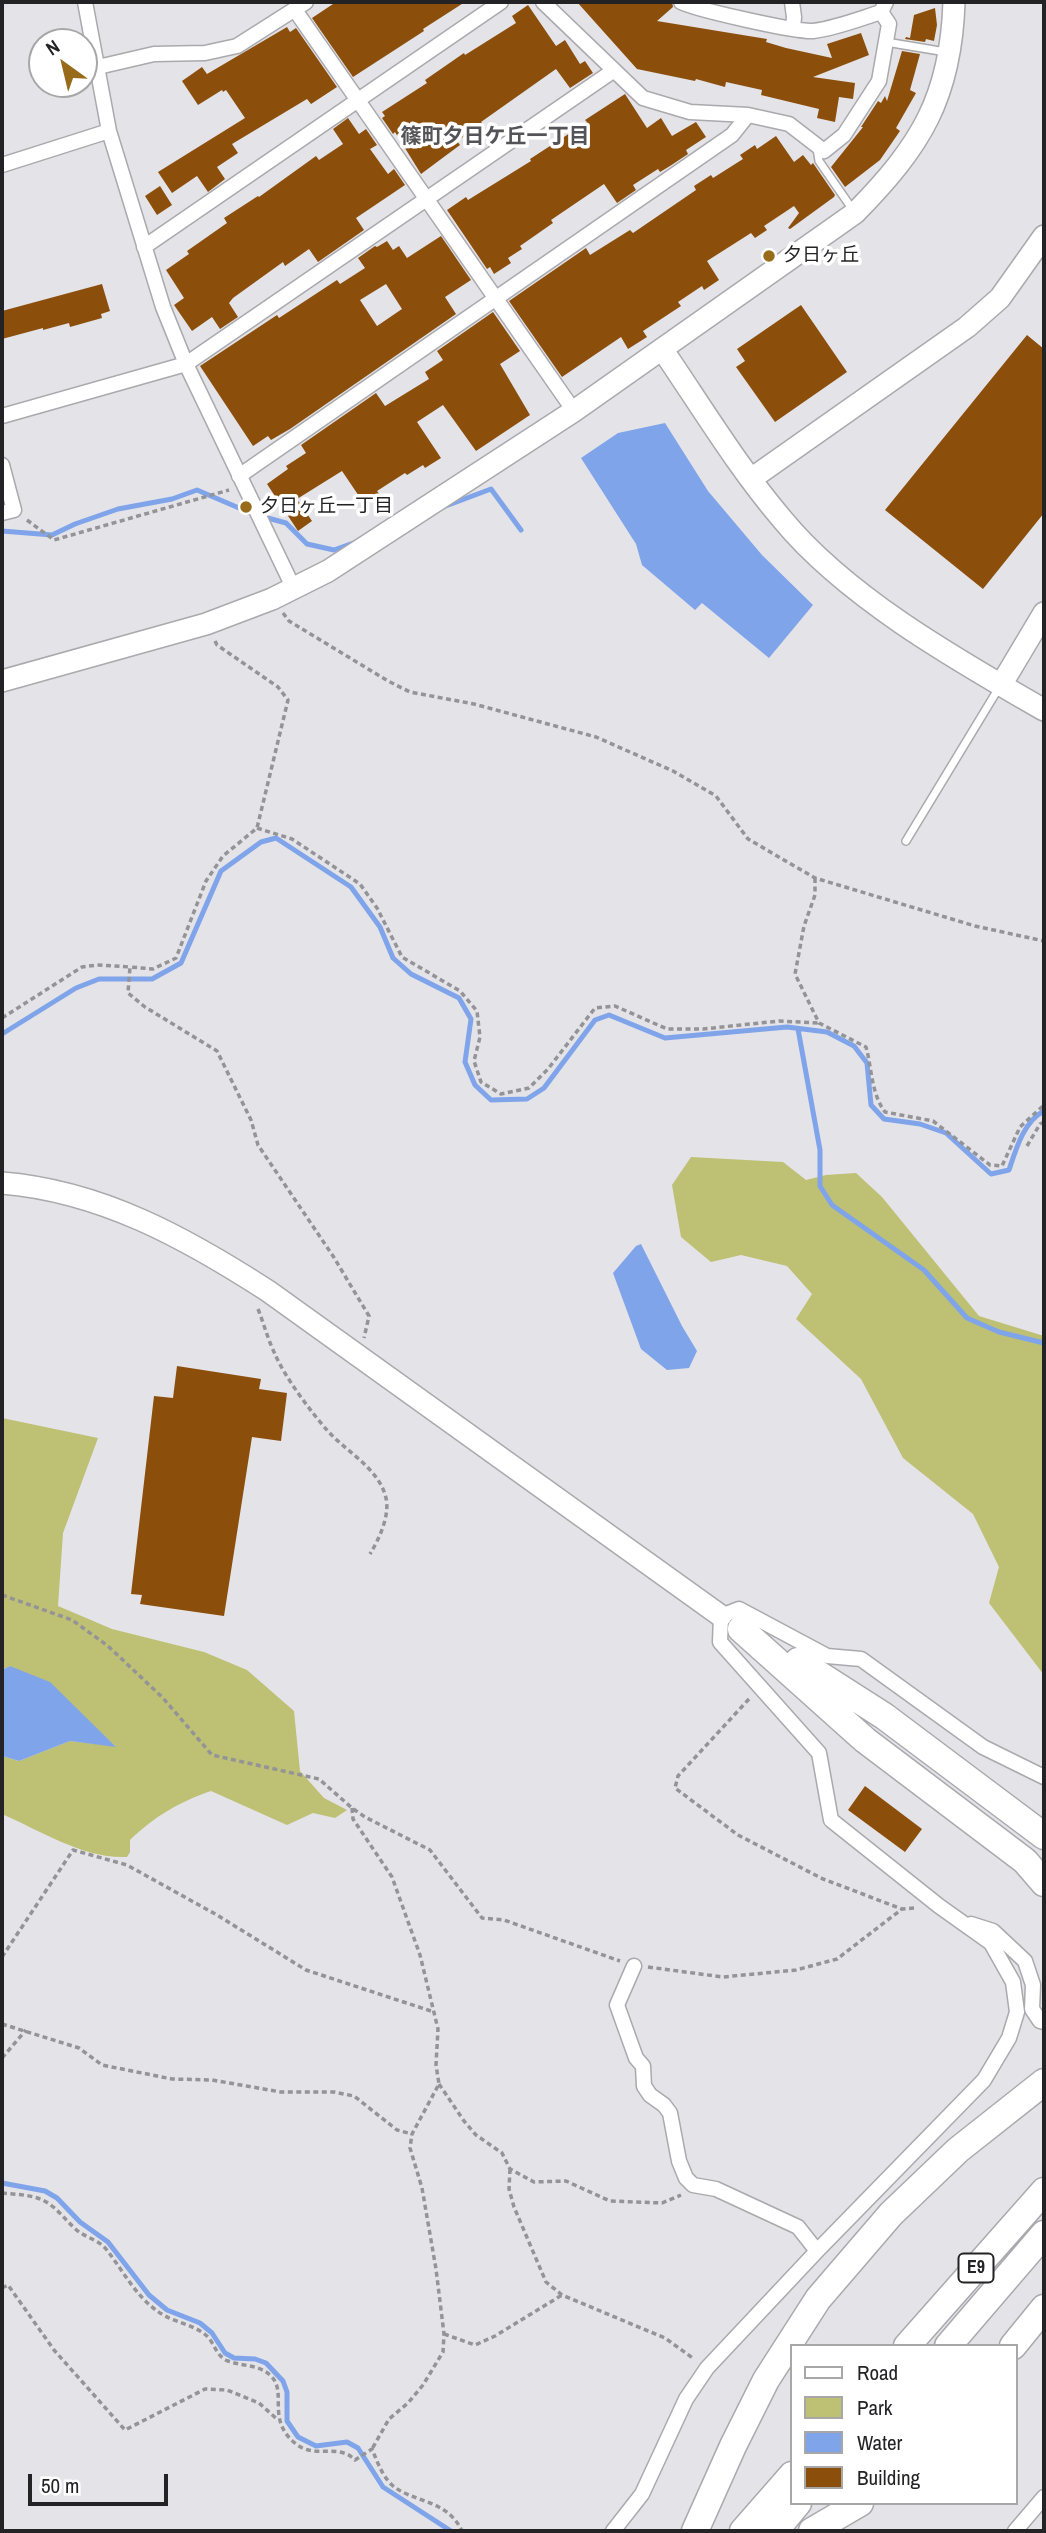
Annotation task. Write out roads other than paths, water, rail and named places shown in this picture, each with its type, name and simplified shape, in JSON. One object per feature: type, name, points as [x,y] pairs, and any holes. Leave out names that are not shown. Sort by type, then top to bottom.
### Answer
[{"type":"highway","points":[[731,1623],[884,1716],[1044,1836]]},
{"type":"highway","points":[[731,1623],[865,1740],[1035,1867],[1044,1884]]},
{"type":"highway","points":[[695,2531],[766,2380],[818,2298],[891,2214],[958,2150],[1044,2082]]},
{"type":"highway","name":"E9","points":[[909,2344],[1044,2191]]},
{"type":"highway","name":"E9","points":[[950,2344],[1044,2234]]},
{"type":"highway","points":[[1015,2344],[1044,2308]]},
{"type":"highway","points":[[743,2531],[790,2476]]},
{"type":"highway","points":[[775,2531],[796,2505]]},
{"type":"highway","points":[[812,2531],[857,2505]]},
{"type":"street","points":[[85,2],[90,28]]},
{"type":"street","points":[[144,247],[501,2]]},
{"type":"street","points":[[543,2],[643,99],[690,112],[748,115],[789,124],[824,151],[844,135],[879,81],[889,24],[883,7],[836,27],[810,31],[685,3]]},
{"type":"street","points":[[792,2],[793,28]]},
{"type":"street","points":[[2,681],[206,624],[272,599],[328,571],[574,411],[855,213],[882,186],[930,119],[950,53],[954,2]]},
{"type":"street","points":[[294,589],[186,365],[163,307],[109,131],[98,67],[154,54],[205,53],[237,47],[300,6],[358,100],[574,411]]},
{"type":"street","points":[[2,416],[186,365],[613,71]]},
{"type":"street","points":[[241,480],[496,298],[732,135],[748,115]]},
{"type":"street","points":[[2,164],[109,131]]},
{"type":"street","points":[[751,479],[967,327],[1000,298],[1044,236]]},
{"type":"street","points":[[662,349],[783,521],[839,576],[898,619],[1044,710]]},
{"type":"street","points":[[2,465],[8,512]]},
{"type":"street","points":[[1001,685],[1044,613]]},
{"type":"street","points":[[2,1183],[89,1199],[140,1218],[217,1258],[731,1623]]},
{"type":"street","points":[[613,2531],[642,2494],[686,2399],[707,2368],[984,2080],[1009,2038],[1017,2012],[1013,1982],[991,1943],[939,1906],[831,1820],[819,1753],[720,1642],[739,1609],[827,1656],[860,1659],[983,1747],[1044,1777]]},
{"type":"street","points":[[957,1919],[993,1931],[1025,1961],[1033,1984],[1032,2009],[1040,2021],[1044,2022]]},
{"type":"street","points":[[634,1966],[617,2006],[636,2057],[643,2066],[644,2086],[670,2113],[678,2161],[686,2178],[693,2185],[716,2189],[798,2227],[817,2251]]},
{"type":"street","points":[[1015,2531],[1044,2497]]},
{"type":"lane","points":[[886,43],[950,53]]},
{"type":"lane","points":[[817,148],[819,161],[855,213]]},
{"type":"lane","points":[[905,841],[1001,685]]},
{"type":"water","points":[[665,423],[708,491],[762,555],[813,605],[769,658],[702,603],[695,610],[642,565],[636,544],[581,458],[618,433]]},
{"type":"water","points":[[641,1244],[697,1351],[689,1368],[667,1370],[641,1349],[613,1273],[636,1246]]},
{"type":"water","points":[[10,1666],[50,1682],[116,1747],[70,1741],[19,1761],[2,1756],[2,1670]]},
{"type":"waterway","points":[[443,507],[491,489],[521,530]]},
{"type":"waterway","points":[[2,531],[52,535],[118,509],[172,499],[197,490],[253,514],[286,523],[307,544],[334,550],[356,542]]},
{"type":"waterway","points":[[2,1034],[76,988],[99,979],[152,979],[181,963],[221,871],[261,842],[276,838],[351,887],[380,927],[393,958],[411,974],[459,998],[471,1019],[465,1062],[475,1085],[491,1100],[527,1099],[544,1088],[595,1020],[609,1015],[665,1038],[787,1027],[827,1032],[854,1046],[867,1063],[871,1105],[884,1119],[920,1124],[946,1133],[991,1174],[1009,1170],[1026,1129],[1031,1121],[1044,1111]]},
{"type":"waterway","points":[[798,1029],[820,1150],[820,1186],[832,1205],[924,1270],[967,1318],[999,1332],[1044,1343]]},
{"type":"waterway","points":[[2,2183],[45,2191],[57,2198],[80,2222],[108,2242],[149,2295],[167,2310],[200,2323],[212,2333],[225,2353],[234,2358],[255,2359],[266,2363],[283,2381],[287,2392],[287,2421],[298,2437],[316,2446],[347,2442],[358,2448],[383,2487],[451,2531]]},
{"type":"place","name":"夕日ヶ丘","points":[[769,256]]},
{"type":"place","name":"夕日ヶ丘一丁目","points":[[246,507]]},
{"type":"district","name":"篠町夕日ケ丘一丁目","points":[[495,137]]}]
